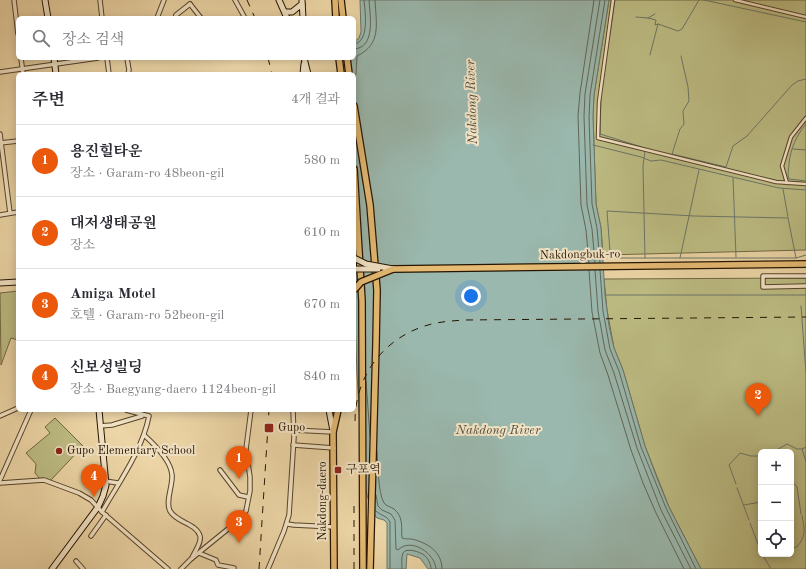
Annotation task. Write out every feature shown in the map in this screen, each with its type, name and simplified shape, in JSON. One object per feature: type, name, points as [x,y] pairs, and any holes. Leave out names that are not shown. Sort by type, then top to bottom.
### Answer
[{"type":"main road","points":[[45,0],[48,16]]},
{"type":"main road","points":[[279,0],[286,16]]},
{"type":"main road","points":[[335,0],[336,16]]},
{"type":"main road","points":[[340,0],[343,16]]},
{"type":"main road","points":[[285,12],[292,12],[302,2]]},
{"type":"main road","points":[[302,2],[303,16]]},
{"type":"main road","points":[[55,60],[57,64],[56,72]]},
{"type":"main road","points":[[303,72],[305,60]]},
{"type":"main road","points":[[305,60],[307,72]]},
{"type":"main road","points":[[339,60],[341,72]]},
{"type":"main road","points":[[347,60],[349,72]]},
{"type":"main road","points":[[356,118],[370,205],[377,290],[370,569]]},
{"type":"main road","points":[[356,202],[362,301],[363,569]]},
{"type":"main road","points":[[356,259],[366,264],[393,269]]},
{"type":"main road","name":"Nakdongbuk-ro","points":[[356,269],[806,264]]},
{"type":"main road","points":[[356,288],[361,282],[393,269]]},
{"type":"main road","points":[[0,283],[16,282]]},
{"type":"main road","points":[[52,569],[98,507],[103,496],[106,481],[99,412]]},
{"type":"main road","name":"Nakdong-daero","points":[[329,412],[334,448],[334,569]]},
{"type":"main road","points":[[333,432],[338,412]]},
{"type":"street","points":[[14,0],[16,17]]},
{"type":"street","points":[[100,0],[102,16]]},
{"type":"street","points":[[158,16],[164,0]]},
{"type":"street","points":[[235,0],[244,16]]},
{"type":"street","points":[[613,0],[599,102],[598,138],[776,182],[806,184]]},
{"type":"street","points":[[735,0],[806,17]]},
{"type":"street","points":[[176,16],[190,2],[200,16]]},
{"type":"street","points":[[21,60],[23,72]]},
{"type":"street","points":[[0,72],[84,60]]},
{"type":"street","points":[[107,60],[109,72]]},
{"type":"street","points":[[127,60],[128,72]]},
{"type":"street","points":[[787,183],[782,166],[791,137],[806,118]]},
{"type":"street","points":[[0,134],[10,213]]},
{"type":"street","points":[[1,143],[16,141]]},
{"type":"street","points":[[0,215],[16,212]]},
{"type":"street","points":[[806,276],[762,276],[763,287],[806,286]]},
{"type":"street","points":[[0,416],[16,409]]},
{"type":"street","points":[[30,412],[0,482],[44,480],[80,493],[91,500],[102,512],[168,569]]},
{"type":"street","points":[[102,512],[144,435],[149,416],[133,412]]},
{"type":"street","points":[[182,569],[198,553],[239,520],[244,514],[248,497],[250,477],[246,449],[251,412]]},
{"type":"street","points":[[268,569],[289,515],[293,445],[293,412]]},
{"type":"street","points":[[100,426],[112,425],[143,415]]},
{"type":"street","points":[[293,430],[333,432]]},
{"type":"street","points":[[144,435],[160,452],[171,471],[172,478],[169,505],[171,512],[179,520],[196,529],[200,536],[200,541],[194,551],[192,559]]},
{"type":"street","points":[[293,445],[334,448]]},
{"type":"street","points":[[220,470],[239,495],[248,497]]},
{"type":"street","points":[[106,481],[118,483]]},
{"type":"street","points":[[90,536],[106,515]]},
{"type":"street","points":[[286,524],[334,527]]},
{"type":"street","points":[[198,553],[216,560],[218,565],[234,568]]},
{"type":"street","points":[[76,561],[83,569]]},
{"type":"green space","points":[[609,0],[806,0],[806,250],[603,255],[601,228],[596,204],[593,117],[594,95]]},
{"type":"green space","points":[[806,278],[806,569],[701,569],[669,507],[645,446],[623,370],[614,348],[607,310],[604,279]]},
{"type":"green space","points":[[16,291],[16,339],[11,338],[1,365],[0,293]]},
{"type":"green space","points":[[55,418],[83,446],[50,481],[40,479],[35,473],[36,464],[26,453],[50,433],[45,427]]},
{"type":"water","name":"Nakdong River","points":[[360,0],[609,0],[594,95],[593,117],[596,204],[601,228],[605,295],[609,326],[614,348],[623,370],[645,446],[657,478],[669,507],[701,569],[428,569],[420,558],[407,554],[406,569],[387,569],[387,523],[384,520],[377,518],[371,510],[364,483],[356,347],[356,72],[341,72],[341,60],[356,60],[356,40],[359,38],[361,32]]},
{"type":"waterway","points":[[610,34],[615,0]]},
{"type":"waterway","points":[[650,55],[658,24],[678,31],[682,29],[699,0]]},
{"type":"waterway","points":[[704,0],[806,22]]},
{"type":"waterway","points":[[636,17],[648,18],[655,14]]},
{"type":"waterway","points":[[648,18],[656,20],[655,25],[658,24]]},
{"type":"waterway","points":[[681,56],[688,87],[689,101],[683,111],[684,124],[680,129],[672,154],[726,167],[733,146],[747,136],[792,85],[798,81],[806,79]]},
{"type":"waterway","points":[[601,99],[600,134],[645,148]]},
{"type":"waterway","points":[[806,124],[799,133],[793,147],[788,173],[789,179],[806,181]]},
{"type":"waterway","points":[[593,145],[651,161],[661,160],[779,188],[806,190]]},
{"type":"waterway","points":[[793,149],[806,150]]},
{"type":"waterway","points":[[645,151],[643,166],[645,258]]},
{"type":"waterway","points":[[680,258],[699,170]]},
{"type":"waterway","points":[[733,178],[736,257]]},
{"type":"waterway","points":[[783,189],[788,217]]},
{"type":"waterway","points":[[796,258],[617,258],[612,256],[610,252],[607,211],[694,216],[788,218],[796,258],[806,255]]},
{"type":"waterway","points":[[605,295],[806,295]]},
{"type":"waterway","points":[[801,306],[806,373]]},
{"type":"waterway","points":[[778,449],[787,444],[797,449],[802,449]]},
{"type":"waterway","points":[[806,447],[802,449],[806,462]]},
{"type":"waterway","points":[[736,484],[729,465],[740,453],[758,456]]},
{"type":"waterway","points":[[794,483],[797,487],[801,514]]},
{"type":"waterway","points":[[737,488],[749,520]]},
{"type":"waterway","points":[[744,505],[758,503]]},
{"type":"waterway","points":[[797,547],[804,533],[802,516]]},
{"type":"waterway","points":[[750,523],[758,544]]},
{"type":"waterway","points":[[764,557],[771,569]]},
{"type":"railway","points":[[247,0],[254,16]]},
{"type":"railway","points":[[268,60],[272,72]]},
{"type":"railway","points":[[356,406],[365,377],[372,364],[393,343],[405,335],[430,324],[465,320],[806,317]]},
{"type":"railway","points":[[259,569],[269,412]]},
{"type":"railway","points":[[355,421],[356,412]]},
{"type":"railway","points":[[354,499],[354,569]]},
{"type":"place","name":"대저생태공원","points":[[758,416]]},
{"type":"place","name":"Gupo","points":[[269,428]]},
{"type":"place","name":"Gupo Elementary School","points":[[59,451]]},
{"type":"place","name":"구포역","points":[[338,470]]},
{"type":"place","name":"용진힐타운","points":[[239,479]]},
{"type":"place","name":"신보성빌딩","points":[[94,497]]},
{"type":"place","name":"Amiga Motel","points":[[239,543]]}]
